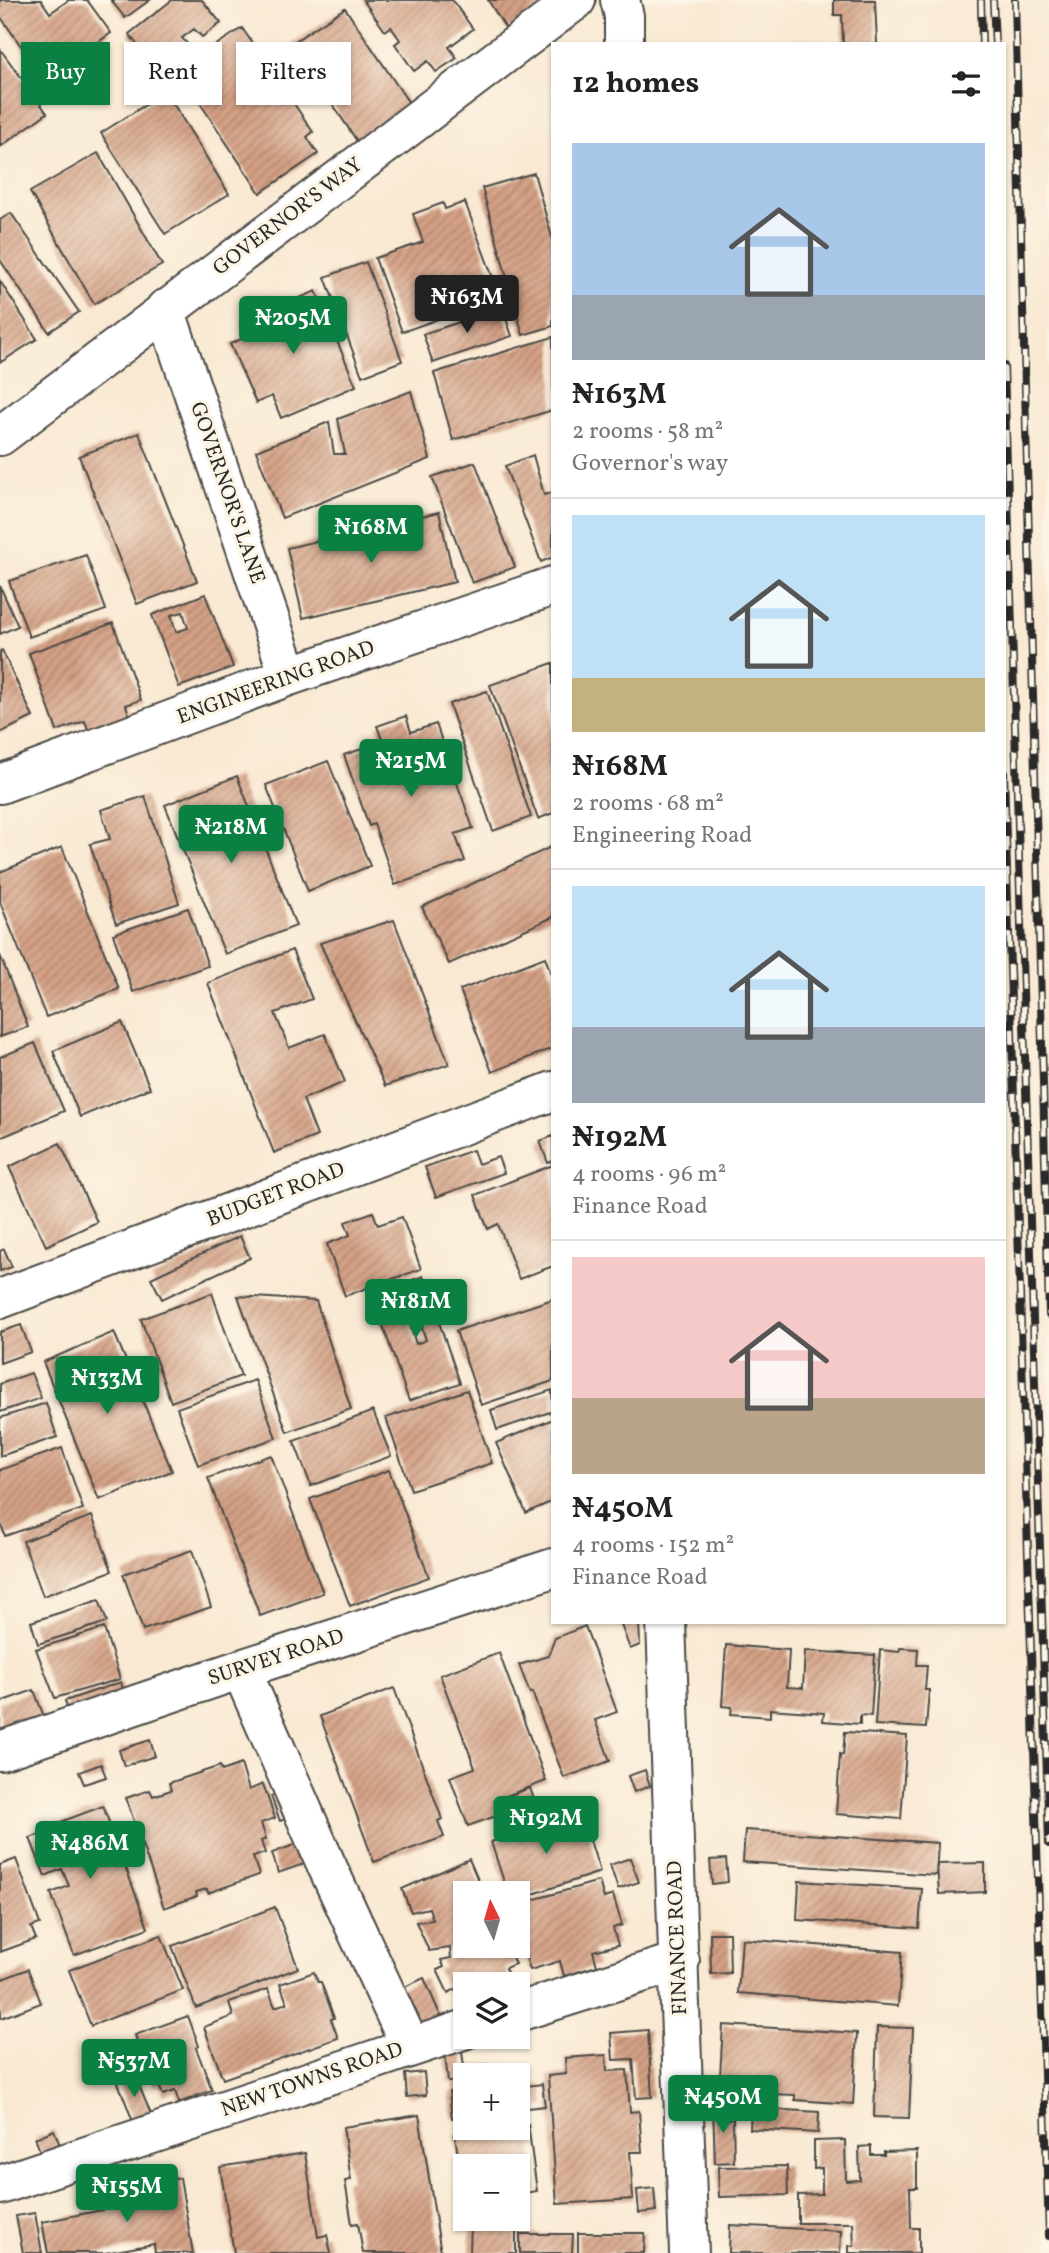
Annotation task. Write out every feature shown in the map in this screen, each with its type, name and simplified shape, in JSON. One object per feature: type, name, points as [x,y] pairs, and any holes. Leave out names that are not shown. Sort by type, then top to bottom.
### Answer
[{"type":"street","name":"GOVERNOR'S WAY","points":[[0,436],[576,0]]},
{"type":"street","points":[[621,0],[624,42]]},
{"type":"street","name":"GOVERNOR'S LANE","points":[[166,309],[289,676]]},
{"type":"street","name":"ENGINEERING ROAD","points":[[0,784],[289,676],[551,587]]},
{"type":"street","name":"BUDGET ROAD","points":[[0,1299],[551,1092]]},
{"type":"street","name":"SURVEY ROAD","points":[[0,1751],[551,1569]]},
{"type":"street","name":"FINANCE ROAD","points":[[666,1624],[689,2253]]},
{"type":"street","points":[[242,1669],[326,1864],[410,2046]]},
{"type":"street","points":[[530,2008],[680,1961]]},
{"type":"street","name":"NEW TOWNS ROAD","points":[[0,2185],[453,2033]]},
{"type":"building","points":[[0,0],[41,0],[50,13],[69,0],[87,0],[111,33],[98,42],[21,42],[21,46],[0,16]]},
{"type":"building","points":[[111,0],[150,0],[125,18]]},
{"type":"building","points":[[172,0],[202,0],[221,23],[202,37],[194,29],[182,38],[186,42],[135,42],[129,34]]},
{"type":"building","points":[[363,0],[452,0],[473,29],[449,47],[457,58],[436,72],[428,61],[414,71],[395,44],[400,40],[391,27],[385,31]]},
{"type":"building","points":[[488,0],[551,0],[506,29]]},
{"type":"building","points":[[834,0],[875,0],[877,42],[843,42],[842,15],[834,15]]},
{"type":"building","points":[[345,8],[415,112],[361,147],[333,105],[351,105],[351,42],[294,42]]},
{"type":"building","points":[[242,28],[252,42],[236,42],[236,105],[295,105],[313,132],[307,137],[318,154],[260,193],[201,105],[222,105],[221,42]]},
{"type":"building","points":[[0,49],[21,78],[21,105],[41,105],[47,113],[0,147]]},
{"type":"building","points":[[145,105],[174,105],[229,194],[165,234],[101,133]]},
{"type":"building","points":[[98,153],[162,265],[94,304],[30,192]]},
{"type":"building","points":[[534,173],[551,234],[551,327],[523,335],[482,188]]},
{"type":"building","points":[[465,202],[500,297],[402,332],[375,258],[423,242],[413,214],[443,203],[445,209]]},
{"type":"building","points":[[11,213],[79,312],[49,332],[0,260],[0,220]]},
{"type":"building","points":[[366,262],[402,361],[362,376],[325,277]]},
{"type":"building","points":[[0,281],[37,339],[1,362],[0,360]]},
{"type":"building","points":[[316,291],[356,386],[281,418],[272,396],[256,403],[230,344],[246,337],[241,323]]},
{"type":"building","points":[[502,308],[512,336],[433,363],[423,334]]},
{"type":"building","points":[[551,338],[551,411],[453,440],[434,373]]},
{"type":"building","points":[[411,391],[430,459],[282,518],[256,451],[329,422],[334,454],[345,454],[338,419]]},
{"type":"building","points":[[139,433],[197,581],[137,604],[79,456]]},
{"type":"building","points":[[533,455],[544,495],[551,493],[551,558],[541,562],[505,466]]},
{"type":"building","points":[[475,462],[515,567],[472,583],[432,477]]},
{"type":"building","points":[[439,512],[455,582],[303,618],[287,548]]},
{"type":"building","points":[[86,555],[106,610],[29,637],[9,581]]},
{"type":"building","points":[[0,586],[18,626],[0,634]]},
{"type":"building","points":[[205,594],[233,667],[179,687],[152,615]],"holes":[[[183,612],[188,628],[176,632],[171,615]]]},
{"type":"building","points":[[113,623],[141,700],[126,705],[130,718],[89,732],[85,721],[57,731],[29,653]]},
{"type":"building","points":[[2,650],[33,717],[0,733],[0,651]]},
{"type":"building","points":[[551,664],[551,814],[538,819],[490,685]]},
{"type":"building","points":[[487,691],[531,817],[493,831],[449,704]]},
{"type":"building","points":[[406,716],[411,732],[436,724],[473,828],[455,834],[465,861],[395,885],[374,824],[369,826],[344,755],[383,742],[377,726]]},
{"type":"building","points":[[328,761],[370,866],[308,891],[266,785]]},
{"type":"building","points":[[237,776],[296,926],[225,954],[165,805]]},
{"type":"building","points":[[145,796],[179,903],[116,924],[90,844],[110,839],[101,810]]},
{"type":"building","points":[[62,847],[119,989],[46,1017],[0,902],[0,872]]},
{"type":"building","points":[[551,847],[551,918],[449,964],[422,907]]},
{"type":"building","points":[[188,908],[208,966],[133,992],[113,934]]},
{"type":"building","points":[[394,920],[449,1064],[385,1086],[320,943]]},
{"type":"building","points":[[292,950],[312,999],[275,1013],[289,1048],[325,1034],[345,1082],[303,1099],[317,1136],[274,1153],[208,983]]},
{"type":"building","points":[[0,955],[28,1027],[0,1037]]},
{"type":"building","points":[[545,957],[551,974],[551,1049],[492,1072],[460,990]]},
{"type":"building","points":[[122,1022],[150,1088],[80,1117],[53,1051]]},
{"type":"building","points":[[35,1043],[64,1111],[0,1138],[0,1057]]},
{"type":"building","points":[[551,1137],[551,1162],[548,1163],[540,1141]]},
{"type":"building","points":[[60,1143],[97,1222],[46,1246],[9,1167]]},
{"type":"building","points":[[473,1150],[478,1164],[498,1157],[504,1173],[436,1197],[425,1167]]},
{"type":"building","points":[[551,1166],[551,1267],[519,1279],[498,1224],[488,1229],[475,1195]]},
{"type":"building","points":[[373,1212],[378,1225],[402,1217],[421,1269],[345,1296],[327,1244],[350,1235],[345,1222]]},
{"type":"building","points":[[240,1236],[250,1258],[162,1299],[151,1278]]},
{"type":"building","points":[[4,1249],[12,1267],[0,1271],[0,1251]]},
{"type":"building","points":[[423,1276],[460,1383],[409,1401],[372,1294]],"holes":[[[417,1313],[426,1340],[416,1344],[407,1316]]]},
{"type":"building","points":[[212,1293],[241,1376],[171,1402],[141,1319]]},
{"type":"building","points":[[238,1296],[316,1301],[351,1409],[287,1432]]},
{"type":"building","points":[[551,1300],[551,1382],[481,1405],[456,1331]]},
{"type":"building","points":[[21,1325],[31,1352],[0,1363],[0,1332]]},
{"type":"building","points":[[114,1332],[172,1471],[99,1500],[43,1362]]},
{"type":"building","points":[[31,1373],[41,1398],[0,1412],[0,1384]]},
{"type":"building","points":[[255,1380],[276,1438],[198,1465],[177,1408]]},
{"type":"building","points":[[467,1390],[492,1463],[411,1490],[386,1418]]},
{"type":"building","points":[[551,1390],[551,1412],[497,1430],[491,1410]]},
{"type":"building","points":[[46,1403],[57,1437],[0,1456],[0,1418]]},
{"type":"building","points":[[373,1411],[391,1456],[311,1486],[294,1441]]},
{"type":"building","points":[[551,1420],[551,1502],[526,1513],[496,1443]]},
{"type":"building","points":[[62,1448],[83,1509],[5,1536],[0,1521],[0,1470]]},
{"type":"building","points":[[271,1455],[323,1593],[260,1616],[208,1478]]},
{"type":"building","points":[[389,1470],[429,1577],[350,1606],[310,1499]]},
{"type":"building","points":[[92,1516],[112,1571],[43,1596],[23,1541]]},
{"type":"building","points":[[192,1550],[211,1607],[143,1630],[123,1574]]},
{"type":"building","points":[[99,1600],[107,1622],[38,1644],[31,1622]]},
{"type":"building","points":[[621,1624],[639,1624],[640,1645],[630,1649]]},
{"type":"building","points":[[585,1626],[617,1712],[595,1720],[610,1761],[564,1778],[519,1665],[548,1656],[555,1638]]},
{"type":"building","points":[[104,1628],[120,1679],[55,1698],[36,1649]]},
{"type":"building","points":[[726,1645],[789,1650],[787,1687],[803,1688],[805,1651],[875,1655],[871,1716],[860,1715],[860,1724],[823,1721],[824,1713],[770,1709],[770,1717],[731,1714],[732,1707],[722,1706]]},
{"type":"building","points":[[900,1648],[918,1649],[917,1665],[927,1665],[925,1690],[929,1690],[926,1728],[875,1725],[880,1650],[899,1652]]},
{"type":"building","points":[[499,1653],[546,1781],[493,1801],[530,1788],[535,1802],[468,1826],[450,1777],[475,1768],[440,1675]]},
{"type":"building","points":[[121,1682],[126,1698],[70,1717],[65,1701]]},
{"type":"building","points":[[394,1688],[442,1819],[438,1821],[444,1837],[374,1862],[320,1716]]},
{"type":"building","points":[[34,1690],[47,1725],[0,1741],[0,1702]]},
{"type":"building","points":[[845,1732],[907,1736],[901,1819],[836,1814],[840,1754],[843,1755]]},
{"type":"building","points":[[150,1740],[155,1756],[124,1766],[119,1750]]},
{"type":"building","points":[[101,1764],[106,1777],[84,1784],[79,1772]]},
{"type":"building","points":[[241,1764],[249,1790],[263,1784],[275,1818],[261,1823],[266,1839],[261,1841],[265,1853],[253,1857],[259,1875],[208,1893],[207,1889],[196,1892],[197,1896],[164,1908],[126,1798],[150,1790],[153,1796],[171,1790],[169,1783],[220,1766],[222,1771]]},
{"type":"building","points":[[645,1770],[650,1786],[634,1792],[628,1776]]},
{"type":"building","points":[[289,1790],[297,1815],[280,1821],[271,1796]]},
{"type":"building","points":[[103,1806],[148,1928],[74,1955],[51,1893],[69,1886],[62,1869],[45,1876],[30,1838],[57,1828],[55,1824]]},
{"type":"building","points":[[581,1812],[600,1872],[530,1895],[530,1881],[504,1881],[491,1842]]},
{"type":"building","points":[[745,1830],[938,1843],[936,1875],[743,1862]]},
{"type":"building","points":[[297,1844],[304,1864],[278,1873],[272,1853]]},
{"type":"building","points":[[630,1858],[639,1882],[618,1889],[610,1865]]},
{"type":"building","points":[[16,1859],[40,1924],[31,1927],[36,1939],[0,1952],[0,1865]]},
{"type":"building","points":[[469,1859],[478,1881],[453,1881],[453,1958],[512,1958],[515,1964],[505,1968],[507,1972],[453,1972],[453,1990],[448,1993],[437,1970],[444,1967],[441,1960],[451,1958],[450,1948],[429,1951],[416,1922],[433,1920],[429,1908],[411,1912],[402,1889]]},
{"type":"building","points":[[726,1859],[728,1882],[712,1884],[710,1860]]},
{"type":"building","points":[[985,1863],[985,1892],[939,1894],[937,1864]]},
{"type":"building","points":[[599,1881],[604,1898],[613,1895],[622,1925],[613,1928],[618,1945],[593,1951],[597,1966],[564,1976],[560,1961],[530,1970],[526,1958],[530,1958],[530,1901]]},
{"type":"building","points":[[799,1881],[922,1889],[919,1928],[797,1920]]},
{"type":"building","points":[[275,1907],[298,1968],[196,2008],[172,1946]]},
{"type":"building","points":[[710,1933],[729,1933],[730,1973],[711,1974]]},
{"type":"building","points":[[161,1935],[183,1990],[91,2026],[69,1970]]},
{"type":"building","points":[[742,1939],[902,1952],[898,2006],[738,1993]]},
{"type":"building","points":[[28,1969],[41,2003],[1,2018],[0,1980]]},
{"type":"building","points":[[314,1972],[318,1982],[321,1982],[338,2038],[223,2079],[204,2027],[233,2016],[229,2002],[268,1989],[275,2007],[287,2003],[280,1984]]},
{"type":"building","points":[[424,1978],[442,2019],[417,2030],[400,1989]]},
{"type":"building","points":[[188,2016],[199,2046],[196,2048],[212,2090],[179,2103],[175,2091],[163,2095],[159,2086],[154,2087],[135,2035]]},
{"type":"building","points":[[723,2025],[857,2033],[853,2104],[795,2100],[795,2095],[770,2094],[769,2098],[719,2094]]},
{"type":"building","points":[[877,2027],[913,2028],[909,2118],[874,2117]]},
{"type":"building","points":[[648,2030],[652,2097],[636,2098],[633,2059],[613,2060],[611,2033]]},
{"type":"building","points":[[462,2052],[463,2063],[453,2063],[453,2082],[448,2082],[445,2054]]},
{"type":"building","points":[[606,2055],[607,2071],[627,2070],[630,2112],[639,2111],[642,2152],[630,2152],[633,2199],[557,2204],[548,2076],[566,2074],[565,2058]]},
{"type":"building","points":[[424,2072],[426,2095],[407,2097],[405,2074]]},
{"type":"building","points":[[134,2073],[152,2117],[134,2124],[117,2080]]},
{"type":"building","points":[[542,2084],[545,2106],[530,2108],[530,2086]]},
{"type":"building","points":[[453,2091],[452,2118],[449,2092]]},
{"type":"building","points":[[713,2106],[728,2106],[728,2119],[733,2118],[734,2162],[715,2163]]},
{"type":"building","points":[[751,2108],[819,2112],[818,2133],[750,2129]]},
{"type":"building","points":[[419,2115],[441,2253],[363,2253],[358,2223],[352,2224],[345,2181],[351,2180],[343,2127]]},
{"type":"building","points":[[54,2130],[61,2148],[42,2156],[35,2138]]},
{"type":"building","points":[[530,2139],[537,2191],[530,2192],[530,2154],[458,2154],[456,2140]]},
{"type":"building","points":[[845,2140],[846,2181],[860,2180],[859,2147],[871,2146],[871,2155],[917,2151],[917,2188],[910,2188],[911,2228],[919,2228],[919,2253],[849,2253],[849,2246],[854,2246],[853,2223],[798,2223],[798,2195],[822,2194],[822,2168],[814,2169],[814,2141]]},
{"type":"building","points":[[305,2153],[318,2237],[327,2235],[331,2253],[234,2253],[220,2167]]},
{"type":"building","points":[[787,2166],[788,2195],[719,2197],[718,2167]]},
{"type":"building","points":[[180,2178],[193,2253],[155,2253],[154,2244],[105,2253],[48,2253],[42,2222],[102,2210],[101,2201],[141,2194],[140,2185]]},
{"type":"building","points":[[654,2188],[656,2211],[639,2213],[637,2190]]},
{"type":"building","points":[[35,2213],[42,2253],[23,2253],[16,2216]]},
{"type":"building","points":[[730,2225],[841,2231],[840,2253],[729,2253]]},
{"type":"building","points":[[471,2231],[516,2231],[516,2253],[470,2253]]},
{"type":"building","points":[[578,2233],[645,2233],[644,2253],[578,2253]]},
{"type":"building","points":[[520,2234],[573,2234],[572,2253],[520,2253]]},
{"type":"railway","points":[[981,0],[982,42]]},
{"type":"railway","points":[[993,0],[995,42]]},
{"type":"railway","points":[[1015,0],[1049,1315]]},
{"type":"railway","points":[[1006,432],[1049,1844]]},
{"type":"railway","points":[[1006,838],[1049,2236]]}]
